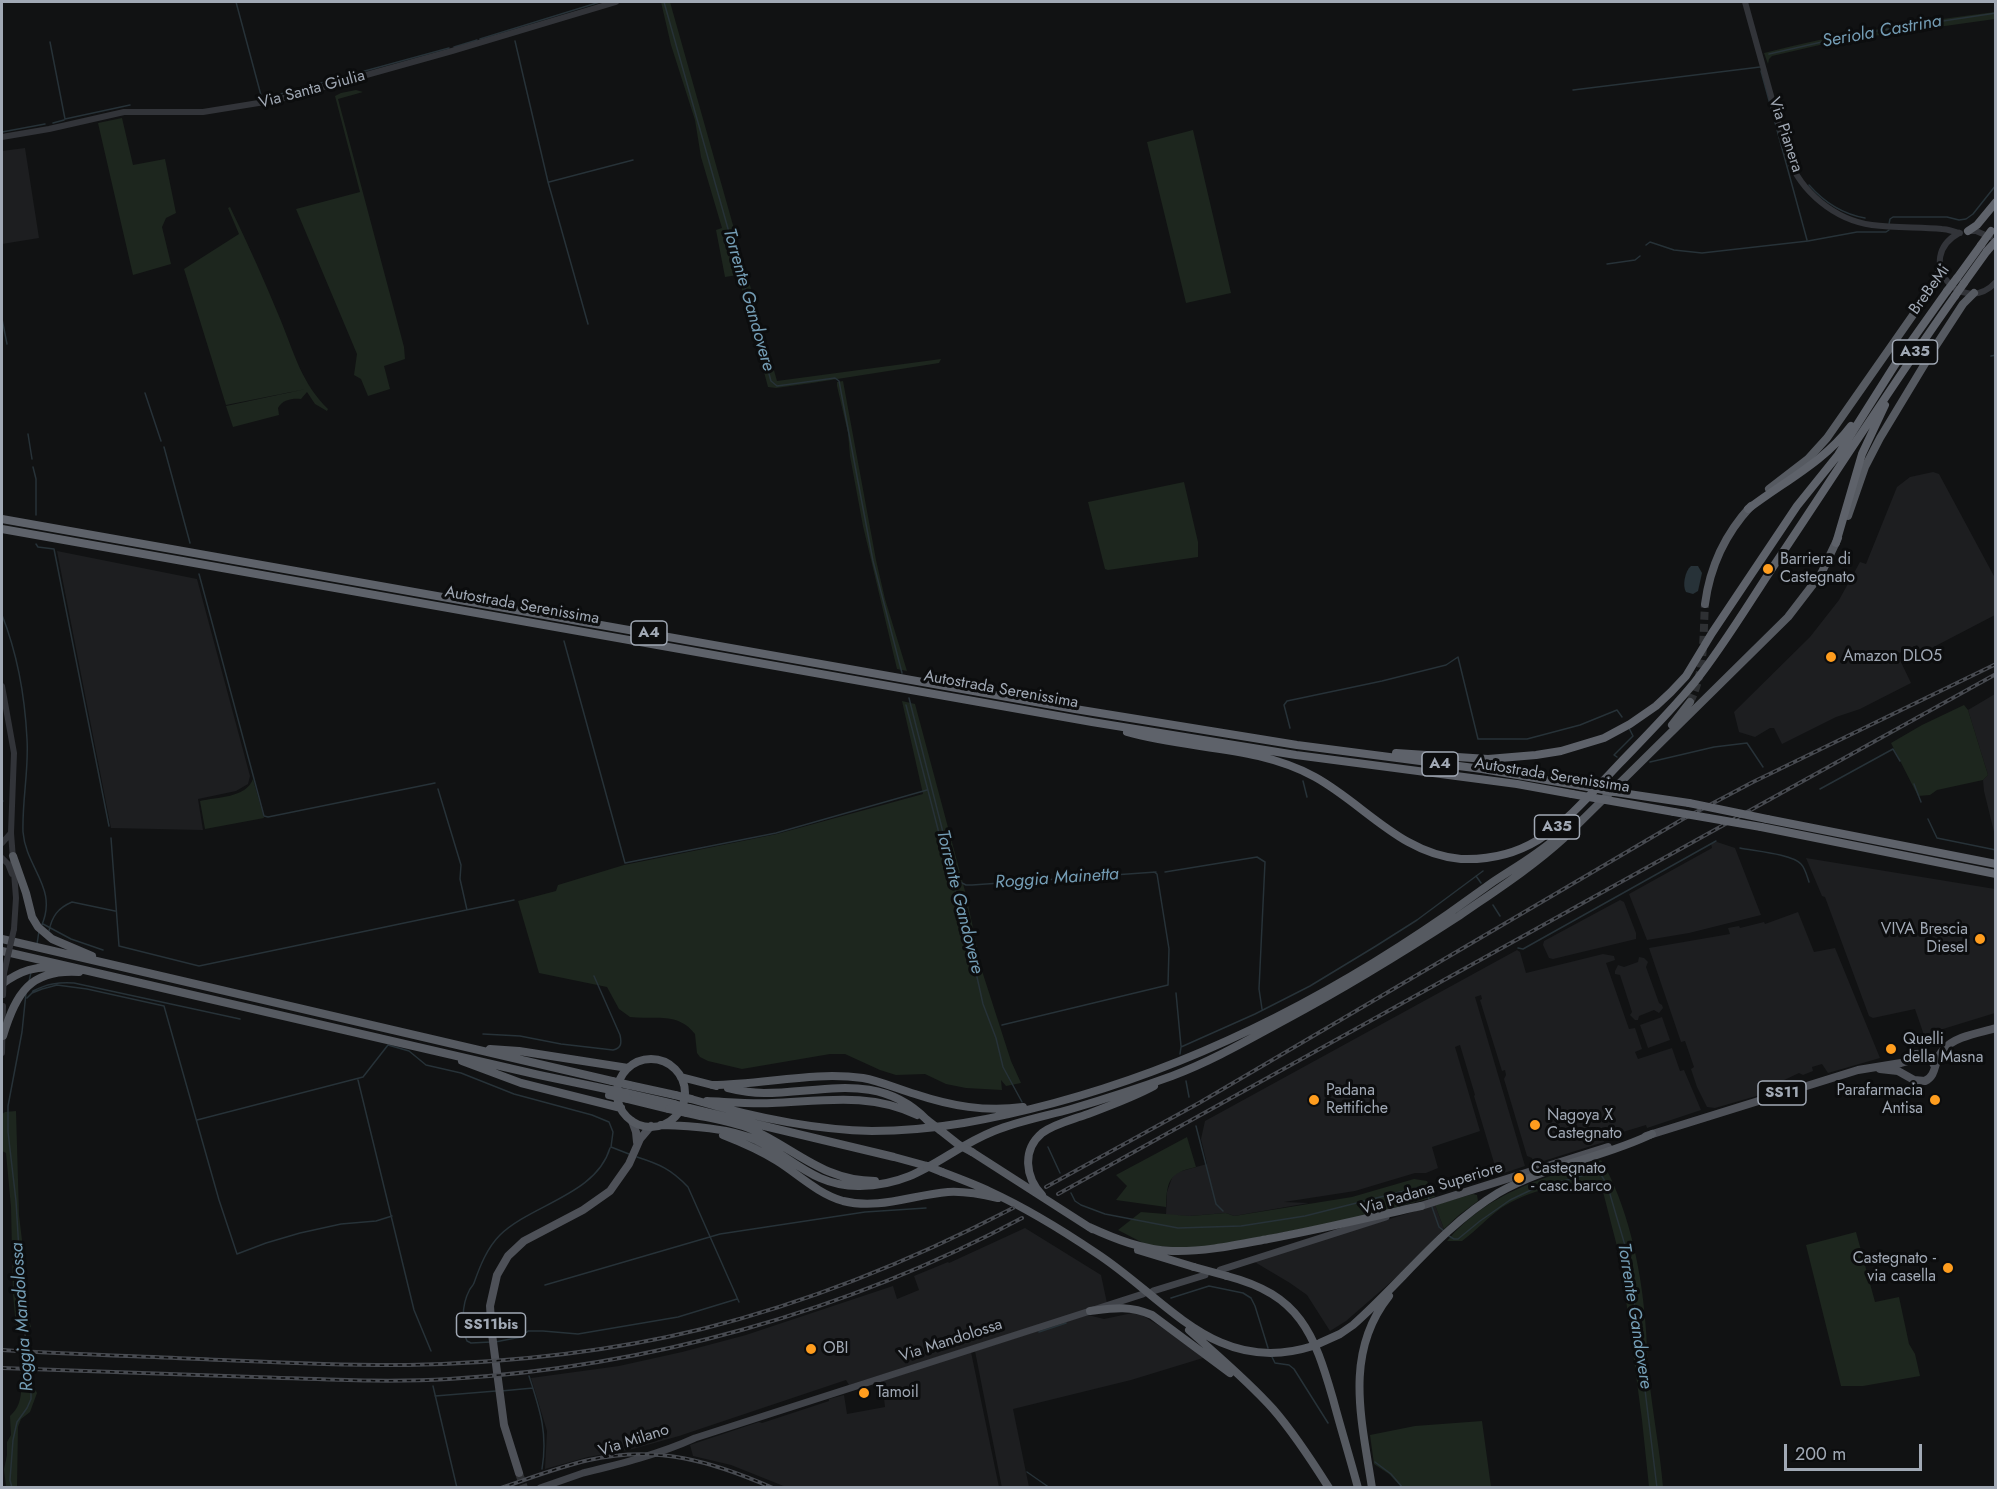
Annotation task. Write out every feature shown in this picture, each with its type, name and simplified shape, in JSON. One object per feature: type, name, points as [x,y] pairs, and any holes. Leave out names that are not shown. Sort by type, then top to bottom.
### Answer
[{"type":"highway","points":[[1964,232],[1977,225],[1995,202]]},
{"type":"highway","name":"BreBeMi","points":[[1874,406],[1898,360],[1951,294],[1984,248],[1993,229]]},
{"type":"highway","name":"BreBeMi","points":[[1984,248],[1995,241]]},
{"type":"highway","points":[[1705,604],[1707,588],[1720,550],[1730,532],[1762,495],[1808,459],[1827,438],[1927,296],[1938,277],[1940,267]]},
{"type":"highway","name":"BreBeMi","points":[[1874,406],[1916,351],[1951,294]]},
{"type":"highway","points":[[661,1125],[675,1116],[684,1101],[684,1085],[681,1077],[669,1064],[652,1059],[636,1063],[628,1068],[617,1090],[621,1108],[632,1121],[644,1126],[708,1129],[753,1139],[813,1176],[841,1185],[883,1184],[919,1173],[993,1131],[1086,1105],[1192,1068],[1358,981],[1539,860],[1571,832],[1788,617],[1821,574],[1846,521],[1865,467],[1880,438],[1940,338],[1963,304],[1974,294]]},
{"type":"highway","points":[[1836,543],[1868,440],[1916,351]]},
{"type":"highway","points":[[1748,509],[1835,445],[1898,360]]},
{"type":"highway","points":[[1297,745],[1461,758],[1502,758],[1567,750],[1612,734],[1656,706],[1686,676],[1797,506],[1874,406]]},
{"type":"highway","name":"A35","points":[[1092,722],[1140,736],[1258,756],[1298,768],[1340,793],[1411,845],[1436,854],[1460,859],[1475,859],[1502,855],[1523,848],[1549,832],[1567,817],[1642,741],[1692,684],[1741,616],[1874,406]]},
{"type":"highway","name":"Autostrada Serenissima","points":[[2,519],[1075,709],[1297,745],[1482,770],[1689,803],[1995,864]]},
{"type":"highway","name":"Autostrada Serenissima","points":[[2,529],[1092,722],[1296,755],[1517,784],[1761,827],[1995,874]]},
{"type":"highway","points":[[689,1106],[725,1109],[810,1125],[870,1131],[944,1127],[997,1117],[1068,1099],[1189,1058],[1274,1019],[1363,970],[1541,851],[1670,727],[1689,702]]},
{"type":"highway","points":[[12,856],[24,885],[32,917],[41,930],[52,939],[107,963]]},
{"type":"highway","points":[[2,939],[394,1029],[611,1088],[627,1096],[689,1106],[927,1166],[1011,1201],[1080,1242],[1132,1279],[1197,1331],[1232,1347],[1268,1352],[1284,1352],[1316,1345],[1340,1334],[1361,1318],[1443,1236],[1471,1212],[1512,1186],[1652,1134]]},
{"type":"highway","points":[[2,951],[539,1074],[611,1088],[628,1084],[673,1103]]},
{"type":"highway","points":[[2,984],[31,968],[49,967],[98,973]]},
{"type":"highway","points":[[3,1036],[15,1001],[28,985],[44,975],[57,972],[98,973]]},
{"type":"highway","points":[[403,1043],[481,1067],[521,1083],[621,1108]]},
{"type":"highway","points":[[467,1048],[519,1051],[628,1068]]},
{"type":"highway","points":[[712,1085],[825,1076],[863,1078],[939,1102],[979,1109],[1015,1108],[1068,1099]]},
{"type":"highway","points":[[1056,1208],[1035,1188],[1029,1174],[1030,1150],[1039,1136],[1060,1124],[1135,1096],[1171,1076]]},
{"type":"highway","points":[[681,1077],[753,1093],[842,1087],[872,1090],[894,1097],[910,1105],[959,1144],[1089,1227],[1130,1247],[1227,1276],[1273,1294],[1296,1313],[1307,1327],[1323,1365],[1358,1488]]},
{"type":"highway","points":[[689,1106],[856,1099],[893,1106],[927,1120]]},
{"type":"highway","points":[[689,1106],[745,1127],[810,1164],[835,1175],[851,1179],[882,1180],[919,1173]]},
{"type":"highway","points":[[708,1129],[759,1150],[831,1197],[843,1201],[862,1204],[905,1201],[947,1192],[968,1192],[1011,1201]]},
{"type":"highway","points":[[1089,1227],[1118,1239],[1153,1249],[1202,1250],[1302,1233],[1421,1206]]},
{"type":"highway","points":[[1372,1488],[1359,1398],[1362,1352],[1373,1320],[1382,1305],[1434,1250],[1443,1236]]},
{"type":"highway","points":[[1132,1279],[1237,1373],[1273,1409],[1297,1439],[1329,1488]]},
{"type":"highway","points":[[1089,1311],[1130,1308],[1152,1315],[1226,1370],[1273,1409]]},
{"type":"main road","name":"Via Padana Superiore","points":[[1220,1270],[1858,1070],[1908,1061],[1916,1054],[1927,1055],[1954,1039],[1995,1027]]},
{"type":"main road","name":"Via Padana Superiore","points":[[1858,1070],[1892,1070],[1908,1074],[1917,1081],[1927,1080],[1934,1073],[1940,1052],[1949,1044],[1995,1027]]},
{"type":"main road","points":[[1927,1055],[1935,1065]]},
{"type":"main road","points":[[1884,1065],[1908,1074],[1908,1061]]},
{"type":"main road","points":[[632,1121],[637,1144]]},
{"type":"main road","name":"SS11bis","points":[[519,1473],[501,1409],[490,1317],[493,1285],[502,1265],[515,1248],[542,1230],[584,1210],[610,1191],[629,1164],[637,1144],[651,1126]]},
{"type":"main road","points":[[1153,1291],[1205,1275]]},
{"type":"main road","name":"Via Mandolossa","points":[[767,1415],[1143,1294]]},
{"type":"main road","name":"Via Milano","points":[[540,1488],[767,1415]]},
{"type":"street","name":"Via Santa Giulia","points":[[2,137],[124,112],[203,112],[277,100],[474,45],[616,2]]},
{"type":"street","name":"Via Pianera","points":[[1745,2],[1788,157],[1796,174],[1807,189],[1836,212],[1859,222],[1880,226],[1984,234],[1995,241]]},
{"type":"street","points":[[1948,231],[1951,238]]},
{"type":"street","points":[[1964,232],[1951,238],[1941,253],[1940,267],[1946,281],[1959,291],[1974,294],[1987,290],[1995,282]]},
{"type":"street","points":[[2,686],[14,753],[11,833],[16,912],[3,974],[2,1053]]},
{"type":"street","points":[[2,843],[11,833]]},
{"type":"street","points":[[2,858],[11,870],[15,883]]},
{"type":"street","points":[[2,1023],[3,1006]]},
{"type":"shaded area","points":[[661,2],[670,2],[777,381],[941,359],[939,363],[812,383],[768,387],[738,275],[725,277],[716,230],[722,228],[701,157],[695,120],[671,45]]},
{"type":"shaded area","points":[[1995,12],[1995,19],[1824,44],[1772,56],[1768,64],[1764,53],[1850,34]]},
{"type":"shaded area","points":[[356,90],[363,92],[338,99],[404,347],[405,359],[384,366],[390,389],[368,396],[361,379],[354,375],[357,354],[296,209],[360,192],[335,96]]},
{"type":"shaded area","points":[[122,118],[133,165],[165,159],[176,213],[166,218],[162,227],[171,264],[133,275],[98,123]]},
{"type":"shaded area","points":[[1193,130],[1231,293],[1186,303],[1147,142]]},
{"type":"shaded area","points":[[25,148],[39,238],[2,244],[2,151]]},
{"type":"shaded area","points":[[230,207],[263,278],[305,379],[328,409],[327,411],[315,404],[307,392],[301,399],[291,399],[282,403],[278,408],[279,415],[233,427],[226,406],[306,389],[226,405],[184,269],[239,234],[228,208]]},
{"type":"shaded area","points":[[843,381],[876,560],[885,599],[907,671],[897,669],[863,526],[848,433],[837,386],[837,382]]},
{"type":"shaded area","points":[[1933,472],[1939,474],[1995,578],[1995,615],[1924,652],[1921,652],[1917,645],[1897,654],[1911,683],[1860,709],[1836,717],[1782,744],[1774,728],[1755,737],[1739,732],[1734,712],[1810,637],[1839,600],[1860,562],[1866,564],[1897,487],[1910,477]]},
{"type":"shaded area","points":[[1184,482],[1198,542],[1198,557],[1105,569],[1088,502]]},
{"type":"shaded area","points":[[57,551],[197,579],[250,776],[248,784],[236,791],[198,799],[203,830],[111,828]]},
{"type":"shaded area","points":[[1691,566],[1698,566],[1702,573],[1698,591],[1693,594],[1686,592],[1684,586]]},
{"type":"shaded area","points":[[1995,694],[1995,836],[1984,791],[1983,780],[1988,775],[1968,710]]},
{"type":"shaded area","points":[[902,701],[915,704],[965,891],[983,974],[1011,1061],[1021,1083],[1006,1086],[1001,1080],[1002,1090],[966,1088],[946,1084],[925,1074],[896,1075],[845,1054],[830,1054],[742,1069],[700,1057],[697,1053],[695,1034],[681,1022],[665,1018],[630,1017],[619,1009],[607,987],[539,973],[518,901],[556,891],[558,885],[624,865],[777,834],[923,794]]},
{"type":"shaded area","points":[[1964,705],[1968,710],[1988,775],[1983,780],[1937,790],[1930,795],[1918,796],[1891,743]]},
{"type":"shaded area","points":[[253,779],[264,818],[205,829],[200,801],[238,793],[244,790]]},
{"type":"shaded area","points":[[1717,842],[1735,848],[1761,915],[1689,933],[1647,940],[1629,894],[1712,848],[1711,843]]},
{"type":"shaded area","points":[[1806,858],[1995,889],[1995,1013],[1936,1030],[1938,1037],[1926,1041],[1915,1009],[1873,1018],[1869,1016],[1825,897],[1822,896]]},
{"type":"shaded area","points":[[1620,900],[1624,902],[1636,933],[1636,939],[1553,959],[1549,958],[1543,945],[1544,941]]},
{"type":"shaded area","points":[[1798,912],[1814,952],[1835,948],[1880,1058],[1828,1073],[1822,1064],[1812,1067],[1813,1071],[1803,1075],[1799,1073],[1782,1081],[1784,1088],[1715,1108],[1707,1107],[1697,1087],[1691,1069],[1694,1067],[1685,1041],[1681,1042],[1649,948],[1730,934],[1728,928],[1739,926],[1740,928],[1764,922],[1765,924]]},
{"type":"shaded area","points":[[1517,950],[1520,952],[1526,973],[1603,954],[1614,956],[1615,960],[1606,963],[1629,1029],[1635,1028],[1642,1049],[1635,1052],[1638,1059],[1672,1048],[1680,1071],[1684,1070],[1701,1110],[1647,1128],[1646,1125],[1603,1138],[1604,1142],[1534,1164],[1532,1158],[1527,1156],[1504,1079],[1505,1070],[1502,1071],[1480,1000],[1481,995],[1475,997],[1525,1166],[1501,1174],[1495,1166],[1460,1045],[1455,1047],[1480,1131],[1432,1147],[1438,1168],[1355,1191],[1284,1202],[1309,1203],[1234,1216],[1226,1213],[1166,1215],[1167,1192],[1173,1175],[1207,1164],[1201,1139],[1205,1121]]},
{"type":"shaded area","points":[[1639,957],[1648,962],[1646,967],[1663,1008],[1659,1013],[1654,1010],[1635,1020],[1630,1015],[1632,1012],[1620,975],[1615,974],[1615,971],[1618,965],[1624,967],[1638,962]]},
{"type":"shaded area","points":[[1662,1017],[1670,1040],[1648,1048],[1640,1025]]},
{"type":"shaded area","points":[[16,1111],[19,1215],[23,1249],[23,1300],[31,1327],[16,1327],[11,1207],[6,1153],[2,1151],[2,1114]]},
{"type":"shaded area","points":[[1187,1137],[1196,1167],[1180,1172],[1171,1179],[1167,1190],[1166,1207],[1116,1200],[1127,1186],[1116,1175]]},
{"type":"shaded area","points":[[1601,1160],[1618,1196],[1636,1257],[1643,1299],[1649,1378],[1663,1487],[1649,1487],[1621,1262],[1601,1184],[1594,1180],[1534,1192],[1501,1208],[1462,1241],[1447,1241],[1480,1210],[1498,1199],[1538,1180]]},
{"type":"shaded area","points":[[1414,1179],[1427,1181],[1435,1197],[1342,1221],[1208,1247],[1147,1245],[1118,1230],[1141,1212],[1190,1216],[1226,1213],[1234,1216],[1352,1197]]},
{"type":"shaded area","points":[[1473,1194],[1477,1195],[1478,1201],[1444,1229],[1435,1205]]},
{"type":"shaded area","points":[[1435,1205],[1444,1229],[1399,1275],[1346,1321],[1330,1331],[1307,1295],[1253,1261]]},
{"type":"shaded area","points":[[1025,1228],[1101,1275],[1107,1303],[849,1385],[846,1380],[679,1436],[545,1469],[547,1431],[531,1378],[619,1366],[682,1352],[746,1335],[893,1286],[897,1299],[919,1290],[914,1276],[949,1263]]},
{"type":"shaded area","points":[[1856,1232],[1875,1302],[1899,1297],[1909,1344],[1915,1354],[1920,1376],[1863,1386],[1841,1386],[1806,1245]]},
{"type":"shaded area","points":[[1137,1312],[1187,1343],[1203,1358],[1131,1380],[1013,1409],[1029,1487],[1002,1488],[975,1351],[1088,1315],[1104,1319]]},
{"type":"shaded area","points":[[971,1352],[999,1487],[786,1487],[731,1465],[693,1456],[690,1445],[844,1395],[847,1414],[885,1407],[882,1381]]},
{"type":"shaded area","points":[[20,1373],[27,1373],[37,1393],[30,1412],[21,1419],[18,1427],[17,1487],[6,1487],[4,1469],[7,1442],[11,1435],[10,1416],[19,1402]]},
{"type":"shaded area","points":[[1482,1421],[1491,1487],[1401,1487],[1389,1474],[1374,1464],[1370,1435],[1415,1426]]},
{"type":"waterway","points":[[236,2],[262,99],[449,48]]},
{"type":"waterway","points":[[480,39],[600,2]]},
{"type":"waterway","name":"Torrente Gandovere","points":[[664,2],[771,381],[777,386],[835,378],[839,381],[873,561],[902,673]]},
{"type":"waterway","name":"Seriola Castrina","points":[[1769,54],[1857,34],[1996,13]]},
{"type":"waterway","points":[[454,47],[477,40]]},
{"type":"waterway","points":[[515,41],[548,182],[588,324]]},
{"type":"waterway","points":[[50,42],[65,119],[130,105]]},
{"type":"waterway","points":[[1573,90],[1760,67]]},
{"type":"waterway","points":[[1761,71],[1807,240]]},
{"type":"waterway","points":[[53,123],[64,120]]},
{"type":"waterway","points":[[2,132],[45,124]]},
{"type":"waterway","points":[[549,182],[633,160]]},
{"type":"waterway","points":[[1809,185],[1834,206],[1849,214],[1865,218]]},
{"type":"waterway","points":[[1889,224],[1893,217],[1966,219],[1973,214],[1996,185]]},
{"type":"waterway","points":[[1646,245],[1650,242],[1674,250],[1702,253],[1808,241],[1857,232],[1886,232],[1889,230]]},
{"type":"waterway","points":[[1607,264],[1635,260],[1640,256]]},
{"type":"waterway","points":[[2,319],[7,344]]},
{"type":"waterway","points":[[1991,356],[1996,355]]},
{"type":"waterway","points":[[145,393],[161,441]]},
{"type":"waterway","points":[[28,434],[32,459]]},
{"type":"waterway","points":[[164,447],[190,543]]},
{"type":"waterway","points":[[33,467],[36,479],[36,515]]},
{"type":"waterway","points":[[36,544],[38,547],[54,549],[109,826]]},
{"type":"waterway","points":[[199,574],[264,816],[435,783]]},
{"type":"waterway","name":"Roggia Mandolossa","points":[[2,615],[16,660],[26,723],[23,832],[25,845],[44,890],[46,913],[41,927]]},
{"type":"waterway","points":[[564,641],[625,863],[776,833],[927,790]]},
{"type":"waterway","points":[[1290,728],[1284,705],[1287,701],[1446,665],[1458,657],[1478,739],[1527,739],[1580,725],[1617,710],[1622,717]]},
{"type":"waterway","name":"Torrente Gandovere","points":[[909,698],[951,864],[953,884],[961,905],[983,1004],[996,1038],[1003,1067],[1022,1102]]},
{"type":"waterway","name":"Roggia Mainetta","points":[[906,705],[950,876]]},
{"type":"waterway","points":[[1617,757],[1614,755],[1633,736],[1629,728]]},
{"type":"waterway","points":[[1650,762],[1714,747],[1747,743],[1763,767]]},
{"type":"waterway","points":[[1820,789],[1893,749],[1900,761]]},
{"type":"waterway","points":[[1303,781],[1307,797]]},
{"type":"waterway","points":[[1914,784],[1921,802]]},
{"type":"waterway","points":[[438,789],[461,865],[460,879],[467,910]]},
{"type":"waterway","points":[[1928,819],[1937,838],[1996,850]]},
{"type":"waterway","points":[[111,838],[119,946],[199,966],[514,900]]},
{"type":"waterway","points":[[1518,948],[1523,949],[1716,841]]},
{"type":"waterway","points":[[1740,848],[1790,858],[1801,864],[1809,882]]},
{"type":"waterway","points":[[1165,872],[1257,857],[1265,862],[1259,989],[1262,1009]]},
{"type":"waterway","points":[[1180,1054],[1181,1047],[1255,1014],[1310,986],[1417,920],[1483,871]]},
{"type":"waterway","points":[[1002,1025],[1168,985],[1169,949],[1157,874],[1154,872]]},
{"type":"waterway","name":"Roggia Mainetta","points":[[958,881],[972,885],[1156,872]]},
{"type":"waterway","points":[[1476,876],[1481,883]]},
{"type":"waterway","points":[[49,931],[56,913],[72,902],[115,911]]},
{"type":"waterway","points":[[1493,905],[1500,916]]},
{"type":"waterway","points":[[43,924],[71,939],[103,950]]},
{"type":"waterway","name":"Roggia Mandolossa","points":[[37,944],[39,931]]},
{"type":"waterway","name":"Roggia Mandolossa","points":[[29,982],[31,972]]},
{"type":"waterway","points":[[483,1034],[520,1036],[561,1044],[613,1050],[618,1048],[621,1043],[620,1035],[594,976]]},
{"type":"waterway","points":[[32,993],[48,985],[74,983],[240,1019]]},
{"type":"waterway","points":[[27,998],[32,993],[57,985],[87,989],[164,1006],[219,1200],[237,1254],[300,1233],[341,1224],[376,1221],[392,1216]]},
{"type":"waterway","name":"Roggia Mandolossa","points":[[12,1488],[10,1480],[13,1440],[17,1422],[31,1399],[31,1390],[26,1375],[25,1331],[18,1292],[19,1251],[16,1201],[8,1132],[8,1106],[22,1032],[26,993]]},
{"type":"waterway","points":[[1176,993],[1181,1046]]},
{"type":"waterway","points":[[197,1120],[363,1077],[388,1045],[409,1051],[426,1065],[461,1073],[514,1094],[592,1115],[609,1122],[613,1132],[611,1147],[629,1154]]},
{"type":"waterway","points":[[358,1080],[414,1310],[431,1351]]},
{"type":"waterway","points":[[1186,1081],[1189,1097]]},
{"type":"waterway","points":[[1196,1126],[1216,1204],[1223,1211]]},
{"type":"waterway","name":"Torrente Gandovere","points":[[1048,1147],[1060,1173]]},
{"type":"waterway","points":[[491,1342],[471,1343],[467,1341],[463,1322],[469,1290],[474,1284],[488,1251],[495,1240],[513,1224],[562,1198],[591,1177],[603,1164],[610,1148]]},
{"type":"waterway","points":[[637,1157],[664,1168],[688,1187],[739,1302]]},
{"type":"waterway","name":"Torrente Gandovere","points":[[1449,1236],[1458,1239],[1510,1200],[1531,1190],[1599,1172],[1607,1184],[1629,1259],[1657,1488]]},
{"type":"waterway","name":"Torrente Gandovere","points":[[1071,1193],[1075,1201],[1081,1205],[1105,1214],[1178,1228],[1241,1226],[1305,1216],[1420,1187],[1424,1188],[1429,1199]]},
{"type":"waterway","name":"Torrente Gandovere","points":[[1432,1207],[1439,1227],[1444,1231]]},
{"type":"waterway","points":[[545,1285],[720,1234],[865,1212],[926,1208]]},
{"type":"waterway","points":[[1171,1298],[1209,1286],[1243,1293],[1251,1298],[1255,1306],[1268,1348]]},
{"type":"waterway","points":[[495,1342],[521,1337],[528,1331],[578,1334],[678,1317],[737,1299]]},
{"type":"waterway","points":[[1039,1332],[1066,1323]]},
{"type":"waterway","points":[[1272,1357],[1275,1363],[1289,1365],[1294,1369],[1328,1423]]},
{"type":"waterway","points":[[529,1376],[540,1411],[544,1444],[542,1469]]},
{"type":"waterway","points":[[433,1386],[457,1488]]},
{"type":"waterway","points":[[501,1391],[533,1388]]},
{"type":"waterway","points":[[435,1396],[496,1391]]},
{"type":"waterway","points":[[1375,1462],[1391,1474],[1403,1488]]},
{"type":"waterway","points":[[1027,1472],[1050,1488]]},
{"type":"tunnel","points":[[1690,702],[1701,667],[1705,604]]},
{"type":"tunnel","points":[[519,1473],[524,1488]]},
{"type":"railway","points":[[1046,1187],[1199,1103],[1683,819],[1753,782],[1996,664]]},
{"type":"railway","points":[[1058,1194],[1996,674]]},
{"type":"railway","points":[[2,1350],[382,1365],[481,1362],[593,1350],[702,1329],[782,1306],[900,1262],[1013,1208]]},
{"type":"railway","points":[[2,1368],[400,1381],[524,1372],[598,1362],[671,1348],[816,1307],[886,1281],[1022,1218]]},
{"type":"railway","points":[[501,1488],[589,1460],[638,1454],[684,1458],[706,1463],[773,1488]]},
{"type":"place","name":"Barriera di Castegnato","points":[[1768,569]]},
{"type":"place","name":"Amazon DLO5","points":[[1831,657]]},
{"type":"place","name":"VIVA Brescia Diesel","points":[[1980,939]]},
{"type":"place","name":"Quelli della Masna","points":[[1891,1049]]},
{"type":"place","name":"Padana Rettifiche","points":[[1314,1100]]},
{"type":"place","name":"Parafarmacia Antisa","points":[[1935,1100]]},
{"type":"place","name":"Nagoya X Castegnato","points":[[1535,1125]]},
{"type":"place","name":"Castegnato - casc.barco","points":[[1519,1178]]},
{"type":"place","name":"Castegnato - via casella","points":[[1948,1268]]},
{"type":"place","name":"OBI","points":[[811,1349]]},
{"type":"place","name":"Tamoil","points":[[864,1393]]}]
